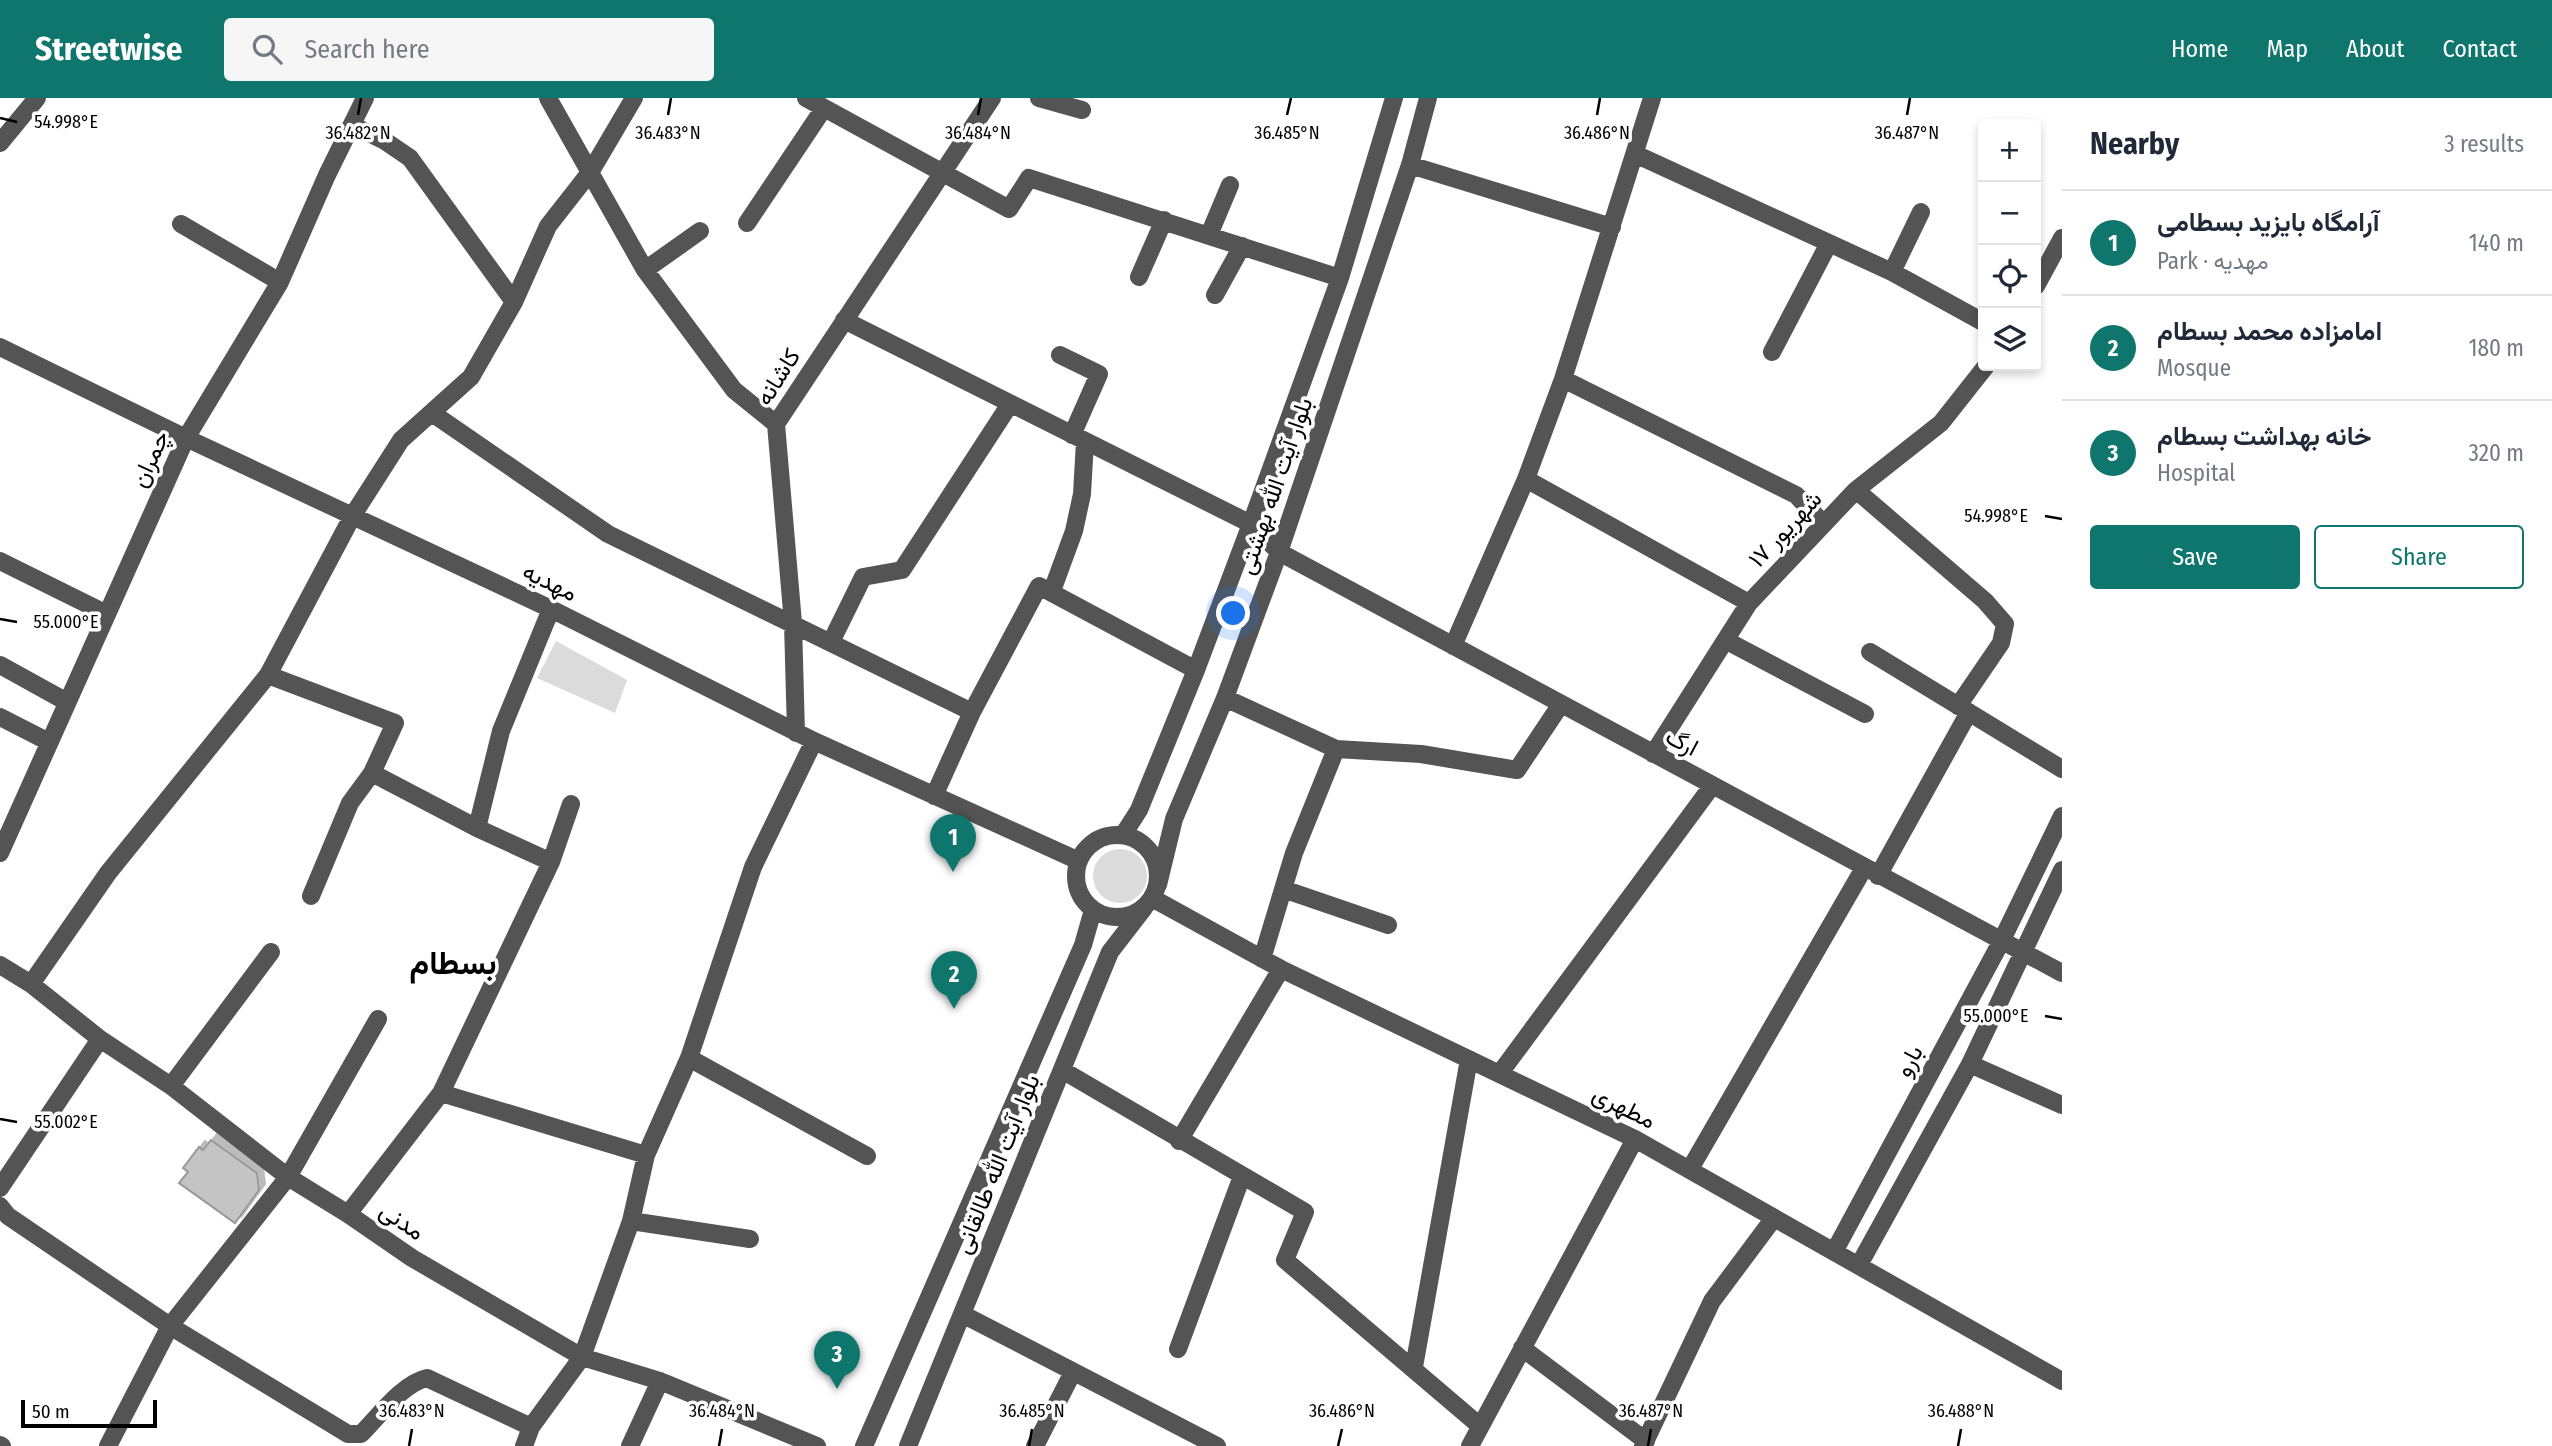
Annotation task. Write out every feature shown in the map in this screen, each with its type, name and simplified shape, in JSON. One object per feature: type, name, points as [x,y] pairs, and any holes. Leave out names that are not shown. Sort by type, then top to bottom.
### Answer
[{"type":"street","points":[[0,143],[37,98]]},
{"type":"street","name":"چمران","points":[[0,853],[186,438],[280,282],[365,98]]},
{"type":"street","points":[[548,98],[645,270],[734,390],[776,424]]},
{"type":"street","points":[[31,984],[108,873],[268,675],[353,515],[401,440],[471,377],[514,302],[548,226],[591,172],[634,98]]},
{"type":"street","points":[[806,98],[1009,209],[1029,178],[1340,278]]},
{"type":"street","name":"کاشانه","points":[[796,733],[793,622],[776,424],[992,98]]},
{"type":"street","points":[[1039,98],[1082,110]]},
{"type":"street","name":"بلوار آیت الله بهشتی","points":[[1123,835],[1139,810],[1251,524],[1340,278],[1394,98]]},
{"type":"street","name":"بلوار آیت الله بهشتی","points":[[1151,897],[1174,820],[1226,698],[1279,552],[1410,165],[1427,98]]},
{"type":"street","points":[[1453,646],[1526,479],[1563,379],[1653,98]]},
{"type":"street","points":[[747,223],[824,108]]},
{"type":"street","points":[[352,125],[385,141],[411,158],[514,302]]},
{"type":"street","points":[[1635,153],[1892,272],[1978,319]]},
{"type":"street","points":[[1410,165],[1612,227]]},
{"type":"street","points":[[1209,236],[1230,185]]},
{"type":"street","points":[[1892,272],[1921,212]]},
{"type":"street","points":[[1139,277],[1164,220]]},
{"type":"street","points":[[181,224],[280,282]]},
{"type":"street","points":[[645,270],[700,231]]},
{"type":"street","points":[[2041,277],[2062,237]]},
{"type":"street","points":[[1772,352],[1829,243]]},
{"type":"street","points":[[1216,295],[1242,246]]},
{"type":"street","name":"ارگ","points":[[844,320],[1251,524],[1279,552],[2062,973]]},
{"type":"street","name":"مهدیه","points":[[0,347],[186,438],[551,609],[796,733],[1079,861]]},
{"type":"street","points":[[1052,591],[1074,531],[1082,494],[1078,438],[1099,374],[1060,355]]},
{"type":"street","name":"۱۷ شهریور","points":[[1653,754],[1749,603],[1856,490],[1941,423],[1982,371]]},
{"type":"street","points":[[1563,379],[1796,495],[1824,524]]},
{"type":"street","points":[[831,642],[863,577],[902,570],[1010,404]]},
{"type":"street","points":[[432,413],[608,534],[793,622],[972,712]]},
{"type":"street","points":[[1526,479],[1749,603]]},
{"type":"street","points":[[1690,1170],[1871,872],[2001,643],[2005,624],[1985,601],[1856,490]]},
{"type":"street","points":[[0,561],[107,614]]},
{"type":"street","points":[[933,796],[972,712],[1040,586],[1196,670]]},
{"type":"street","points":[[477,828],[501,731],[551,609]]},
{"type":"street","points":[[1727,641],[1865,714]]},
{"type":"street","points":[[1870,652],[2062,769]]},
{"type":"street","points":[[0,665],[67,702]]},
{"type":"street","points":[[268,675],[395,723],[372,774],[350,803],[311,896]]},
{"type":"street","points":[[1226,698],[1336,748],[1422,754],[1517,770],[1561,704]]},
{"type":"street","points":[[0,717],[49,743]]},
{"type":"street","points":[[524,1446],[531,1427],[582,1357],[631,1222],[646,1155],[689,1058],[753,867],[814,741]]},
{"type":"street","points":[[1262,959],[1294,853],[1336,748]]},
{"type":"street","points":[[372,774],[477,828],[551,862]]},
{"type":"street","points":[[1500,1073],[1712,786]]},
{"type":"street","points":[[348,1214],[441,1093],[551,862],[571,804]]},
{"type":"street","name":"بارو","points":[[1834,1252],[2001,942],[2062,816]]},
{"type":"street","points":[[1123,835],[1136,839],[1147,847],[1155,859],[1158,872],[1151,897],[1132,915],[1118,918],[1093,910],[1083,900],[1077,888],[1076,874],[1086,849],[1109,836],[1123,835]]},
{"type":"street","points":[[1859,1265],[1969,1064],[2062,870]]},
{"type":"street","points":[[1283,889],[1388,925]]},
{"type":"street","name":"مطهری","points":[[1151,897],[1281,969],[1635,1139],[2062,1381]]},
{"type":"street","name":"بلوار آیت الله طالقانی","points":[[908,1446],[1110,952],[1151,897]]},
{"type":"street","name":"بلوار آیت الله طالقانی","points":[[864,1446],[1083,945],[1093,910]]},
{"type":"street","points":[[171,1086],[271,952]]},
{"type":"street","name":"مدنی","points":[[0,965],[31,984],[100,1039],[171,1086],[288,1177],[412,1258],[582,1357],[660,1381],[817,1446]]},
{"type":"street","points":[[1179,1141],[1281,969]]},
{"type":"street","points":[[108,1446],[170,1326],[288,1177],[378,1019]]},
{"type":"street","points":[[0,1188],[100,1039]]},
{"type":"street","points":[[689,1058],[867,1156]]},
{"type":"street","points":[[1414,1367],[1469,1059]]},
{"type":"street","points":[[1969,1064],[2062,1105]]},
{"type":"street","points":[[1062,1070],[1179,1141],[1305,1212],[1285,1260],[1414,1367],[1480,1426]]},
{"type":"street","points":[[441,1093],[646,1155]]},
{"type":"street","points":[[1470,1446],[1635,1139]]},
{"type":"street","points":[[1178,1349],[1242,1176]]},
{"type":"street","points":[[0,1206],[8,1216],[170,1326],[348,1434],[361,1434],[408,1387],[427,1378],[531,1427]]},
{"type":"street","points":[[1522,1348],[1645,1443],[1712,1301],[1774,1217]]},
{"type":"street","points":[[631,1222],[750,1239]]},
{"type":"street","points":[[962,1314],[1214,1445]]},
{"type":"street","points":[[1035,1446],[1073,1371]]},
{"type":"street","points":[[630,1446],[660,1381]]},
{"type":"shaded area","points":[[556,641],[627,680],[615,713],[537,678]]},
{"type":"shaded area","points":[[1125,849],[1135,853],[1143,861],[1147,876],[1143,891],[1135,899],[1115,903],[1105,899],[1097,891],[1093,871],[1097,861],[1105,853]]},
{"type":"building","points":[[211,1140],[257,1173],[259,1190],[235,1223],[179,1183],[188,1172],[183,1168],[199,1147],[203,1150]]},
{"type":"place","name":"آرامگاه بایزید بسطامی","points":[[953,872]]},
{"type":"place","name":"امامزاده محمد بسطام","points":[[954,1009]]},
{"type":"place","name":"خانه بهداشت بسطام","points":[[837,1389]]},
{"type":"district","name":"بسطام","points":[[453,963]]}]
